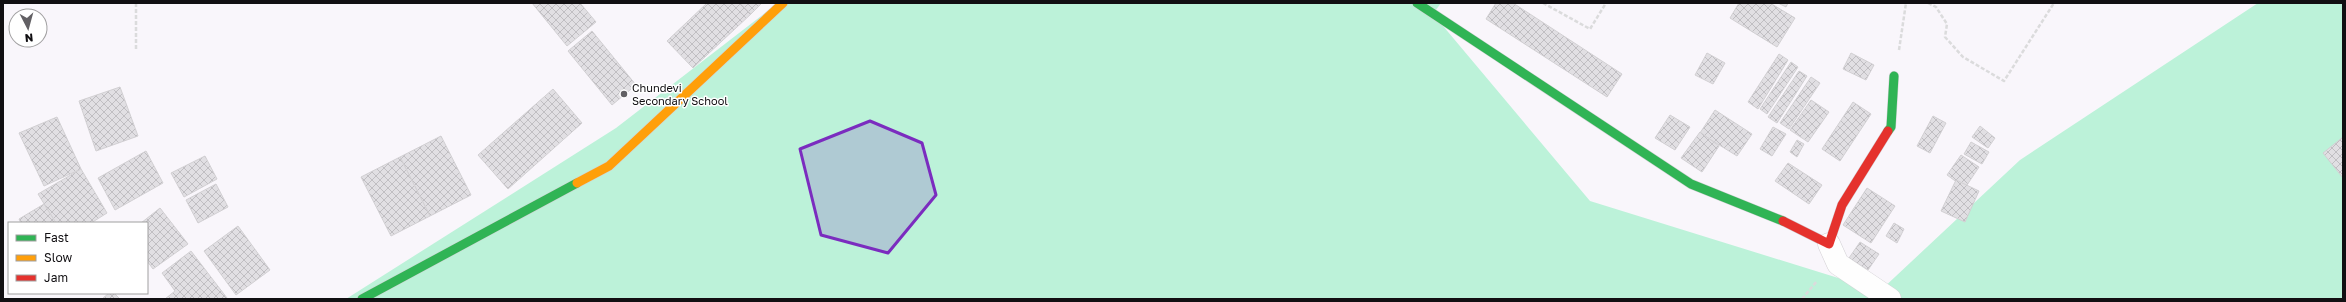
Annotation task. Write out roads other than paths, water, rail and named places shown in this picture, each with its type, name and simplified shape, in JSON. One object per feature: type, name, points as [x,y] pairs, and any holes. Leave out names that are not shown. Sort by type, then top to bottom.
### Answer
[{"type":"street","points":[[362,299],[609,166],[783,3]]},
{"type":"street","points":[[1417,3],[1691,184],[1777,218],[1829,244],[1838,264],[1890,299]]},
{"type":"street","points":[[1829,244],[1842,205],[1891,127],[1894,76]]},
{"type":"place","name":"Chundevi Secondary School","points":[[624,94]]}]
